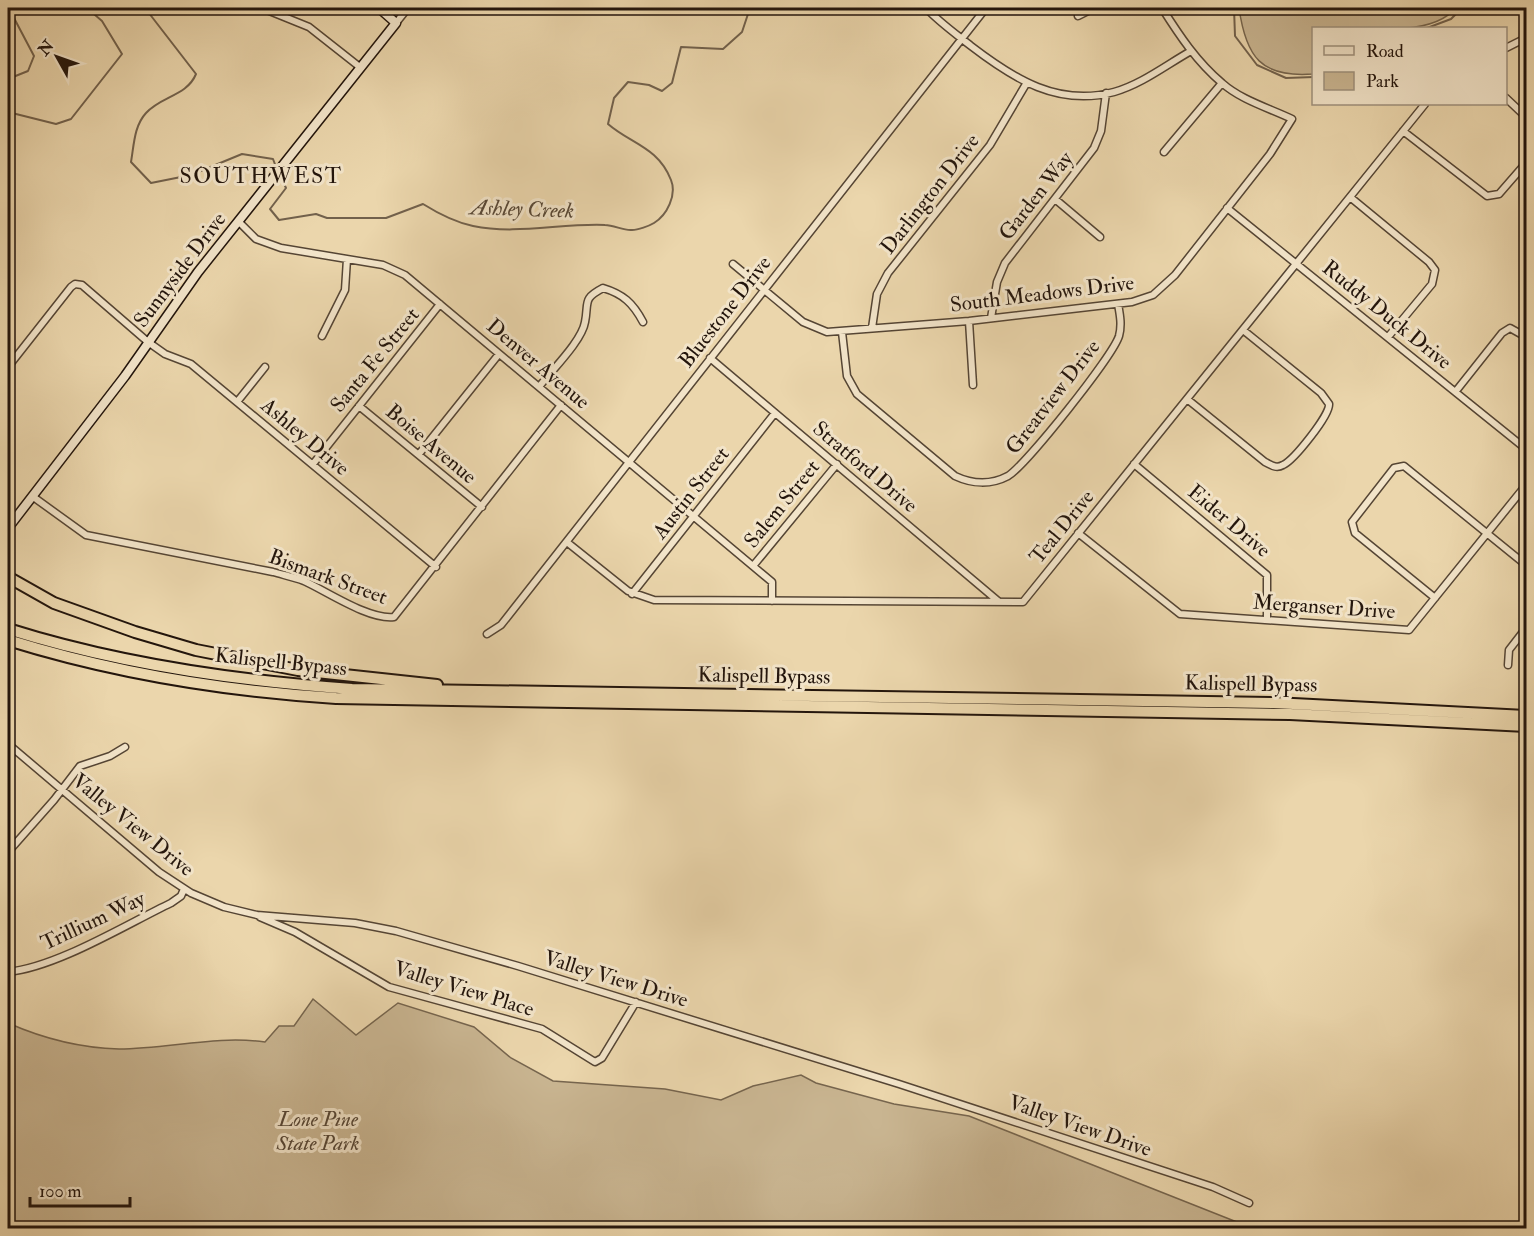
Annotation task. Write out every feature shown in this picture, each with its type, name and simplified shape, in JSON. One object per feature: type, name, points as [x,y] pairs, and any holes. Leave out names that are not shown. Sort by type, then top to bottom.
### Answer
[{"type":"highway","points":[[8,577],[54,603],[126,629],[196,650],[298,670],[476,692]]},
{"type":"highway","name":"Kalispell Bypass","points":[[8,629],[116,657],[240,678],[344,688],[476,692],[1274,703],[1527,716]]},
{"type":"highway","name":"Kalispell Bypass","points":[[8,640],[92,662],[176,679],[261,692],[336,698],[1290,714],[1527,726]]},
{"type":"street","points":[[262,8],[309,27],[361,68]]},
{"type":"street","points":[[379,8],[396,22]]},
{"type":"street","name":"Sunnyside Drive","points":[[8,528],[92,419],[198,272],[408,8]]},
{"type":"street","points":[[926,8],[961,39],[1026,84],[1066,95],[1106,93],[1140,81],[1191,51]]},
{"type":"street","name":"Bluestone Drive","points":[[487,634],[501,625],[568,543],[763,289],[986,8]]},
{"type":"street","points":[[1078,16],[1094,8]]},
{"type":"street","points":[[1161,8],[1191,51],[1222,83],[1164,152]]},
{"type":"street","points":[[1507,48],[1527,38]]},
{"type":"street","name":"South Meadows Drive","points":[[733,264],[812,327],[821,331],[842,332],[969,321],[1118,304],[1146,298],[1165,286],[1270,154],[1292,118],[1244,97],[1222,83]]},
{"type":"street","name":"Darlington Drive","points":[[872,328],[877,294],[885,278],[990,145],[1026,84]]},
{"type":"street","name":"Garden Way","points":[[991,318],[997,282],[1002,269],[1094,148],[1101,131],[1106,93]]},
{"type":"street","points":[[1507,99],[1527,117]]},
{"type":"street","name":"Teal Drive","points":[[568,543],[632,594],[664,602],[1023,602],[1424,105]]},
{"type":"street","points":[[1403,131],[1487,196],[1499,194],[1527,163]]},
{"type":"street","points":[[1350,197],[1430,262],[1435,270],[1432,284],[1388,337]]},
{"type":"street","points":[[1055,199],[1100,237]]},
{"type":"street","name":"Ruddy Duck Drive","points":[[1227,208],[1527,449]]},
{"type":"street","name":"Denver Avenue","points":[[239,222],[256,238],[281,248],[391,268],[405,275],[772,582],[772,601]]},
{"type":"street","points":[[322,336],[345,290],[346,259]]},
{"type":"street","name":"Ashley Drive","points":[[8,367],[75,284],[88,289],[148,342],[165,354],[191,364],[436,567]]},
{"type":"street","points":[[539,387],[576,339],[585,323],[585,305],[591,294],[603,288],[615,291],[634,304],[643,322]]},
{"type":"street","name":"Santa Fe Street","points":[[313,464],[440,304]]},
{"type":"street","name":"Greatview Drive","points":[[842,332],[847,376],[861,399],[943,467],[962,479],[983,483],[1002,478],[1017,469],[1090,380],[1119,336],[1121,320],[1118,304]]},
{"type":"street","points":[[969,321],[973,385]]},
{"type":"street","points":[[1456,391],[1502,333],[1510,328],[1527,336]]},
{"type":"street","points":[[1187,399],[1274,467],[1282,466],[1291,459],[1327,416],[1329,404],[1321,393],[1243,330]]},
{"type":"street","points":[[419,454],[499,354]]},
{"type":"street","name":"Stratford Drive","points":[[710,358],[999,602]]},
{"type":"street","points":[[237,402],[265,367]]},
{"type":"street","name":"Bismark Street","points":[[32,496],[86,535],[273,572],[301,580],[370,613],[386,618],[394,617],[436,567],[561,405]]},
{"type":"street","name":"Boise Avenue","points":[[359,406],[482,507]]},
{"type":"street","name":"Austin Street","points":[[632,594],[775,413]]},
{"type":"street","name":"Salem Street","points":[[753,566],[837,464]]},
{"type":"street","name":"Eider Drive","points":[[1134,464],[1268,575],[1267,620]]},
{"type":"street","points":[[1435,598],[1355,533],[1352,522],[1394,468],[1404,466],[1527,565]]},
{"type":"street","name":"Merganser Drive","points":[[1078,533],[1180,614],[1409,630],[1527,485]]},
{"type":"street","points":[[1508,665],[1509,650],[1527,628]]},
{"type":"street","name":"Valley View Drive","points":[[8,744],[153,867],[184,889],[224,907],[257,915],[355,923],[396,931],[636,1002],[996,1116],[1213,1187],[1249,1203]]},
{"type":"street","points":[[8,852],[80,766],[110,756],[125,747]]},
{"type":"street","name":"Trillium Way","points":[[8,972],[27,969],[85,945],[171,903],[181,896],[184,889]]},
{"type":"street","name":"Valley View Place","points":[[257,915],[296,932],[389,987],[542,1029],[595,1062],[602,1058],[636,1002]]},
{"type":"green space","points":[[1239,8],[1455,8],[1444,18],[1415,27],[1312,27],[1312,74],[1280,72],[1259,61],[1246,40]]},
{"type":"green space","name":"Lone Pine State Park","points":[[313,999],[356,1035],[398,1003],[474,1027],[511,1058],[553,1081],[665,1089],[721,1100],[753,1086],[801,1075],[816,1083],[894,1104],[969,1116],[1252,1228],[8,1228],[8,1023],[34,1033],[90,1047],[119,1049],[228,1040],[265,1042],[279,1026],[294,1026]]},
{"type":"waterway","name":"Ashley Creek","points":[[8,79],[28,71],[34,56],[14,18],[12,8]]},
{"type":"waterway","name":"Ashley Creek","points":[[8,112],[56,124],[71,119],[122,54],[102,21],[87,8]]},
{"type":"waterway","name":"Ashley Creek","points":[[145,8],[196,74],[180,92],[152,107],[142,118],[135,136],[131,162],[151,183],[191,175],[242,154],[273,159],[276,167]]},
{"type":"waterway","name":"Ashley Creek","points":[[279,173],[286,188],[270,209],[279,220],[316,214],[327,218],[386,218],[423,204],[459,222],[489,228],[522,229],[589,225],[608,225],[629,230],[643,228],[659,219],[667,210],[672,198],[673,186],[666,169],[659,160],[608,124],[614,98],[628,82],[649,85],[662,91],[672,83],[681,47],[723,49],[742,32],[750,8]]},
{"type":"waterway","name":"Ashley Creek","points":[[1234,8],[1235,36],[1257,65],[1286,78],[1312,77]]},
{"type":"waterway","name":"Ashley Creek","points":[[1430,27],[1451,19],[1462,8]]},
{"type":"district","name":"SOUTHWEST","points":[[261,176]]}]
